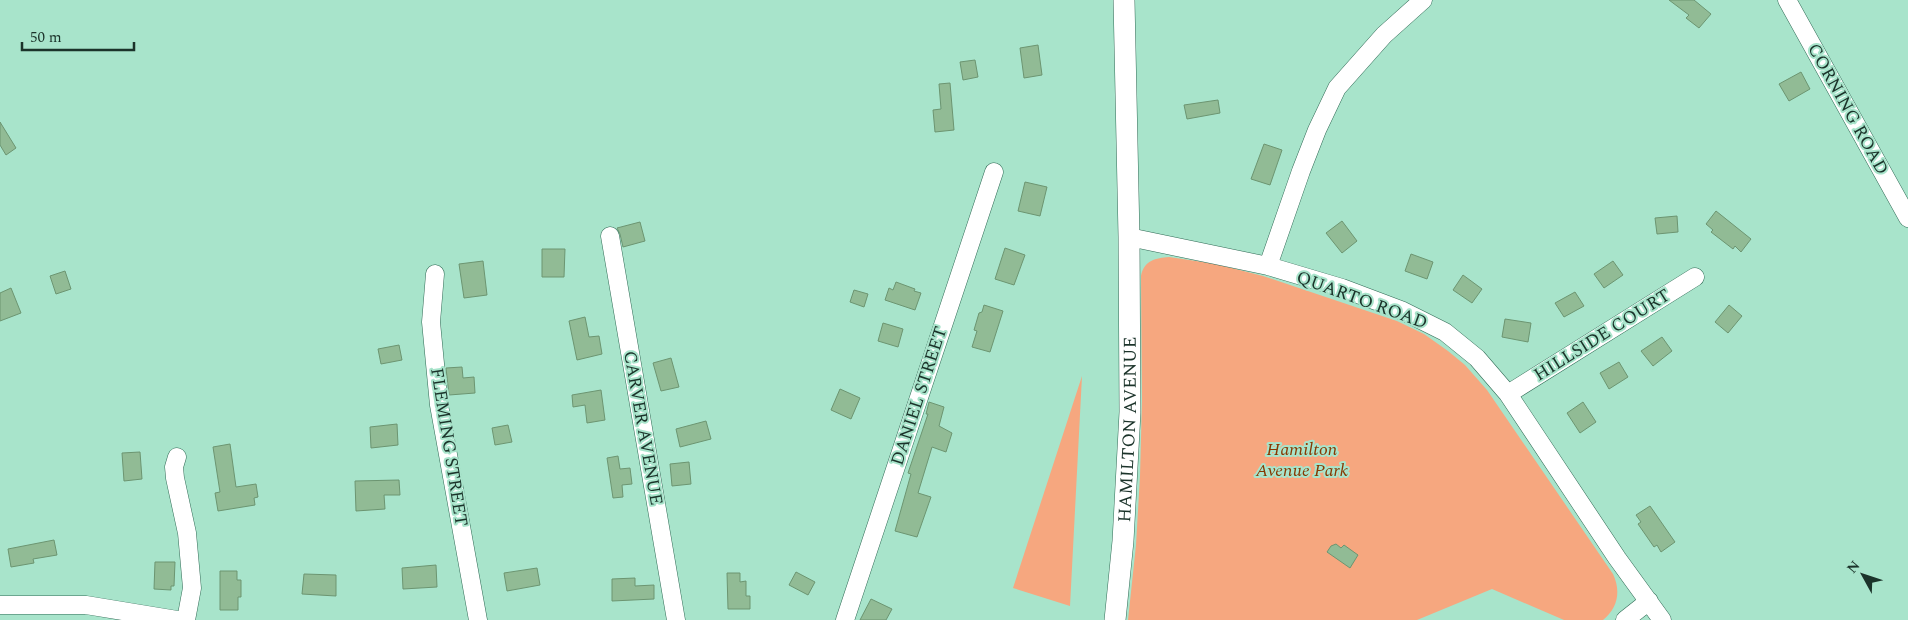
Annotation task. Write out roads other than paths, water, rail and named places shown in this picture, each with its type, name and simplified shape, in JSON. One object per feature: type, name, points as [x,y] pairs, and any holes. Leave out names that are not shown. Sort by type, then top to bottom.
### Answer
[{"type":"main road","name":"HAMILTON AVENUE","points":[[1115,620],[1128,475],[1130,412],[1129,237],[1124,0]]},
{"type":"street","points":[[1268,266],[1304,163],[1337,88],[1384,35],[1423,0]]},
{"type":"street","name":"CORNING ROAD","points":[[1787,0],[1908,218]]},
{"type":"street","name":"DANIEL STREET","points":[[845,620],[994,172]]},
{"type":"street","name":"CARVER AVENUE","points":[[610,236],[676,620]]},
{"type":"street","name":"QUARTO ROAD","points":[[1129,237],[1268,266],[1403,311],[1445,332],[1477,358],[1508,394],[1617,558],[1662,620]]},
{"type":"street","name":"FLEMING STREET","points":[[435,274],[431,322],[439,405],[478,620]]},
{"type":"street","name":"HILLSIDE COURT","points":[[1508,394],[1695,277]]},
{"type":"street","points":[[177,457],[174,467],[175,478],[187,533],[192,580],[186,620]]},
{"type":"street","points":[[1625,620],[1649,601]]},
{"type":"street","points":[[0,605],[86,605],[178,620]]},
{"type":"park label","name":"Hamilton Avenue Park","points":[[1302,459]]}]
